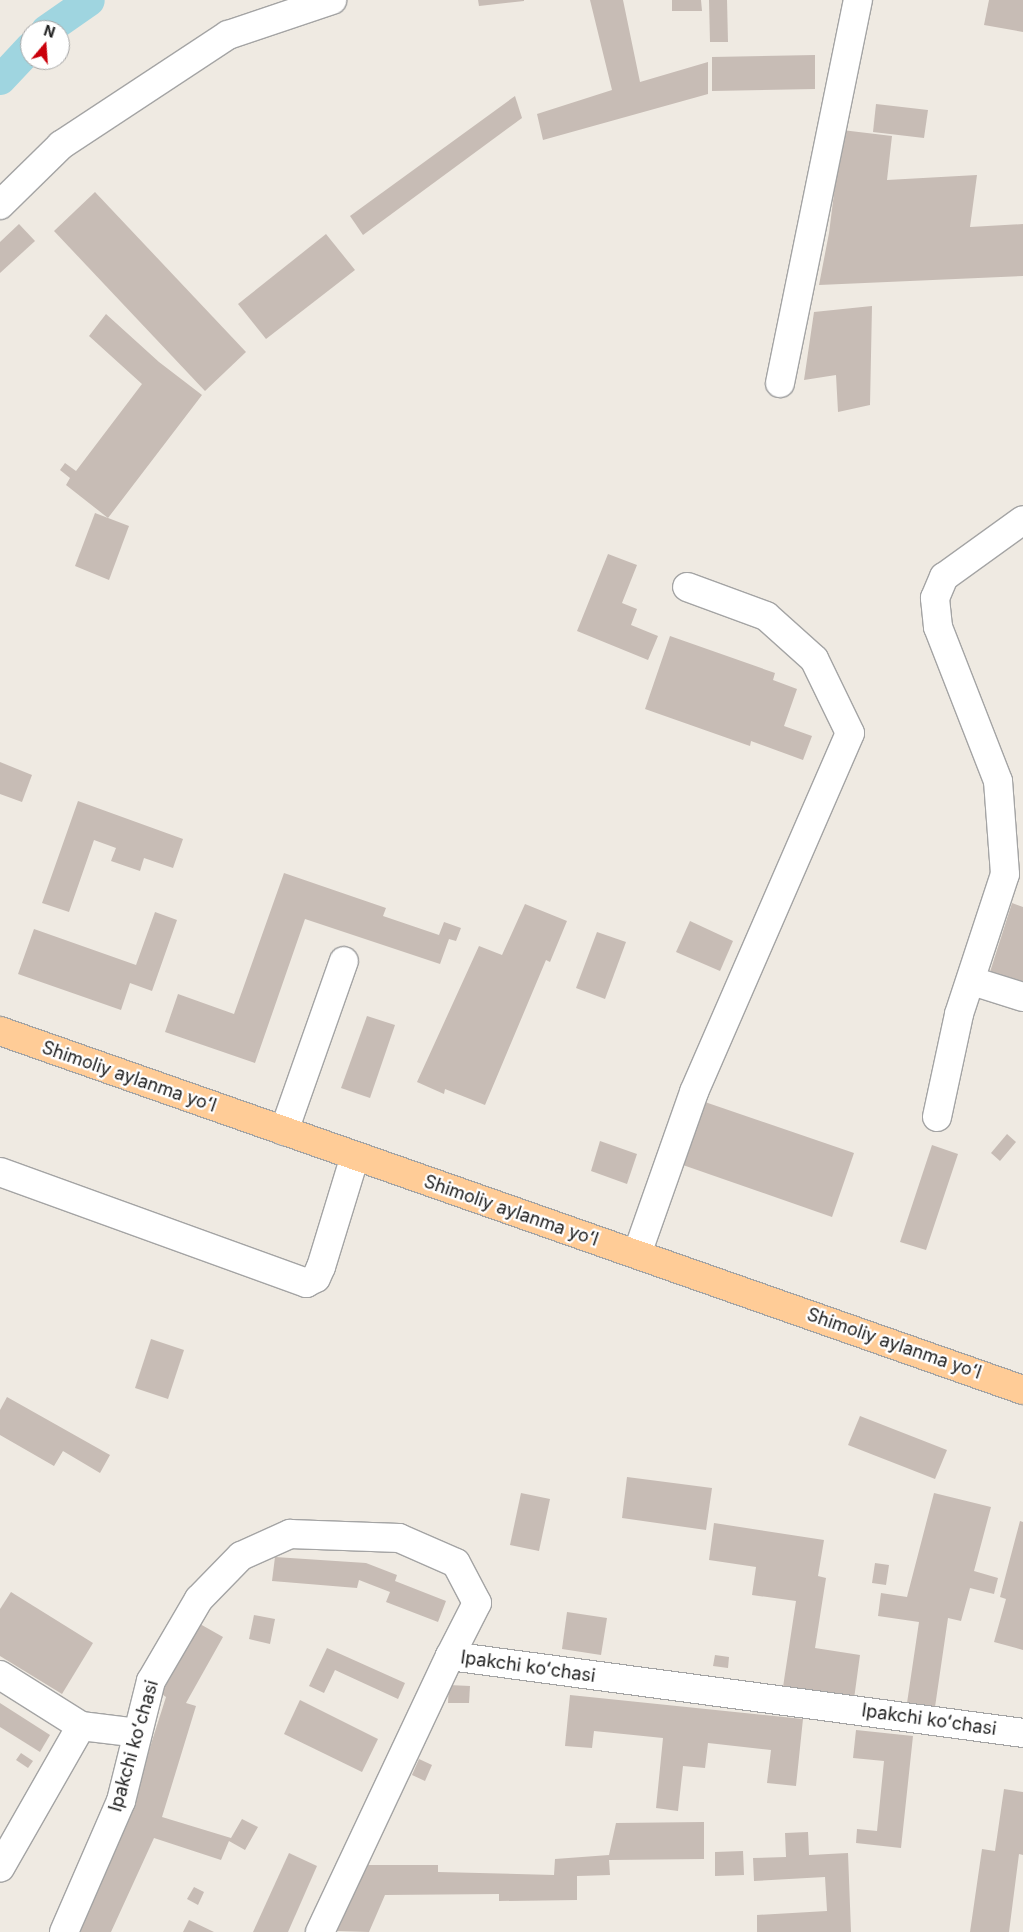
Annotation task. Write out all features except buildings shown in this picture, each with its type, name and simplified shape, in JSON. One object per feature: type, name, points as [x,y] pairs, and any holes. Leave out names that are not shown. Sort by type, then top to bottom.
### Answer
[{"type":"main road","name":"Shimoliy aylanma yoʻl","points":[[0,1031],[1023,1390]]},
{"type":"street","points":[[0,205],[61,145],[228,35],[332,0]]},
{"type":"street","points":[[780,383],[858,0]]},
{"type":"street","points":[[937,1117],[959,1014],[972,981],[1005,874],[998,781],[938,628],[935,598],[944,577],[1023,520]]},
{"type":"street","points":[[637,1254],[694,1092],[850,733],[814,659],[766,616],[688,587]]},
{"type":"street","points":[[284,1131],[344,961]]},
{"type":"street","points":[[972,981],[1023,997]]},
{"type":"street","points":[[0,1172],[306,1283],[316,1278],[321,1268],[355,1156]]},
{"type":"street","name":"Ipakchi koʻchasi","points":[[64,1932],[121,1800],[151,1681],[199,1599],[241,1556],[290,1534],[398,1538],[456,1563],[477,1604],[450,1656],[1023,1733]]},
{"type":"street","points":[[320,1932],[450,1656]]},
{"type":"street","points":[[0,1675],[81,1726],[138,1733]]},
{"type":"street","points":[[0,1868],[81,1726]]},
{"type":"waterway","points":[[60,20],[89,0]]},
{"type":"waterway","points":[[0,79],[20,58]]}]
